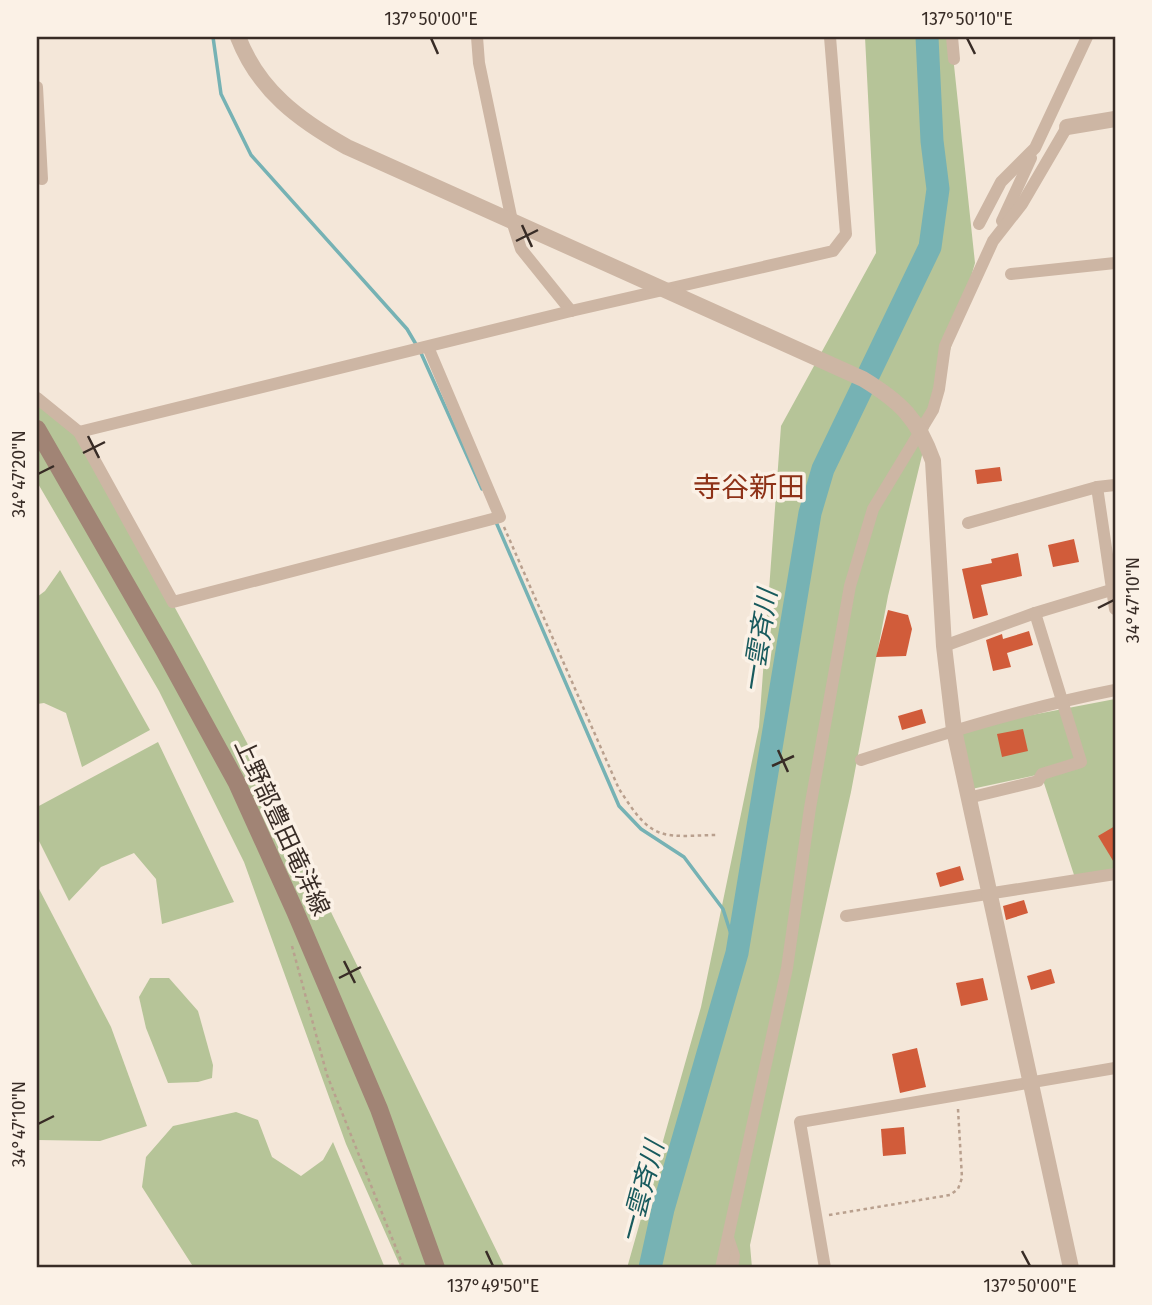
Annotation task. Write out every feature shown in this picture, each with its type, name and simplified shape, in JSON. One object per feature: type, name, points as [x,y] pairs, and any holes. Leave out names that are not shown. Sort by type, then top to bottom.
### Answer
[{"type":"main road","name":"上野部豊田竜洋線","points":[[37,429],[237,783],[379,1109],[436,1268]]},
{"type":"street","points":[[239,37],[246,55],[261,79],[306,124],[347,147],[863,379],[903,407],[920,430],[933,461],[936,480],[944,646],[954,730],[1071,1268]]},
{"type":"street","points":[[477,37],[479,63],[512,221],[521,248],[571,311]]},
{"type":"street","points":[[79,432],[571,311],[833,251],[846,234],[831,37]]},
{"type":"street","points":[[952,37],[954,59]]},
{"type":"street","points":[[721,1268],[787,968],[810,808],[850,586],[873,509],[933,410],[939,389],[944,346],[1087,37]]},
{"type":"street","points":[[37,87],[42,179]]},
{"type":"street","points":[[993,241],[1022,204],[1067,127],[1115,119]]},
{"type":"street","points":[[979,224],[1001,182],[1035,148]]},
{"type":"street","points":[[1011,274],[1115,263]]},
{"type":"street","points":[[37,398],[79,432],[173,602],[500,517],[428,347]]},
{"type":"street","points":[[968,523],[1097,487],[1115,485]]},
{"type":"street","points":[[1097,487],[1115,609]]},
{"type":"street","points":[[944,646],[1035,613],[1111,590]]},
{"type":"street","points":[[968,798],[1038,781],[1042,774],[1081,762],[1035,613]]},
{"type":"street","points":[[861,760],[954,730],[1061,701],[1115,691]]},
{"type":"street","points":[[846,916],[1115,876]]},
{"type":"street","points":[[825,1268],[800,1122],[1115,1068]]},
{"type":"street","points":[[728,1237],[734,1256],[732,1268]]},
{"type":"path","points":[[500,517],[620,789],[632,809],[661,833],[717,835]]},
{"type":"path","points":[[291,943],[327,1075],[404,1268]]},
{"type":"path","points":[[816,1217],[950,1195],[958,1189],[962,1178],[958,1095]]},
{"type":"green space","points":[[865,37],[951,37],[975,263],[933,410],[888,596],[851,792],[750,1245],[752,1268],[627,1268],[701,1007],[759,727],[781,426],[876,253]]},
{"type":"green space","points":[[37,398],[79,432],[204,661],[265,777],[505,1268],[401,1268],[346,1144],[244,862],[159,691],[37,482]]},
{"type":"green space","points":[[60,570],[150,730],[82,767],[66,713],[44,703],[37,704],[37,597],[45,591]]},
{"type":"green space","points":[[1115,699],[1115,868],[1076,881],[1041,774],[967,790],[954,730]]},
{"type":"green space","points":[[158,742],[234,902],[162,924],[156,879],[134,853],[101,867],[69,901],[37,837],[37,807]]},
{"type":"green space","points":[[37,885],[111,1027],[147,1126],[100,1141],[37,1140]]},
{"type":"green space","points":[[150,978],[169,978],[198,1011],[213,1065],[212,1078],[198,1082],[168,1083],[146,1028],[139,997]]},
{"type":"green space","points":[[236,1112],[258,1120],[272,1157],[301,1176],[323,1160],[333,1142],[385,1268],[194,1268],[142,1187],[146,1157],[173,1126]]},
{"type":"building","points":[[1000,467],[1002,481],[977,484],[975,470]]},
{"type":"building","points":[[1074,539],[1079,562],[1053,567],[1048,545]]},
{"type":"building","points":[[1018,553],[1022,576],[981,585],[988,615],[973,619],[962,569],[992,563],[991,559]]},
{"type":"building","points":[[888,610],[908,615],[912,629],[906,656],[876,657]]},
{"type":"building","points":[[1029,631],[1033,645],[1007,653],[1011,667],[993,671],[986,640],[1002,634],[1003,639]]},
{"type":"building","points":[[922,709],[926,723],[902,730],[898,716]]},
{"type":"building","points":[[1023,729],[1028,751],[1002,757],[997,734]]},
{"type":"building","points":[[1115,826],[1115,864],[1098,836]]},
{"type":"building","points":[[960,866],[964,880],[940,887],[936,873]]},
{"type":"building","points":[[1024,900],[1028,913],[1006,920],[1003,906]]},
{"type":"building","points":[[1051,969],[1055,983],[1031,990],[1027,976]]},
{"type":"building","points":[[983,978],[988,1000],[961,1006],[956,983]]},
{"type":"building","points":[[917,1048],[926,1087],[900,1093],[892,1054]]},
{"type":"building","points":[[904,1127],[906,1154],[883,1156],[881,1129]]},
{"type":"waterway","points":[[213,37],[221,94],[251,155],[407,329],[417,346]]},
{"type":"waterway","name":"一雲斉川","points":[[650,1268],[663,1209],[737,953],[810,513],[823,469],[930,247],[938,189],[932,141],[927,37]]},
{"type":"waterway","points":[[421,353],[482,489]]},
{"type":"waterway","points":[[496,522],[619,806],[641,829],[684,857],[723,909],[737,953]]},
{"type":"district","name":"寺谷新田","points":[[749,487]]}]
